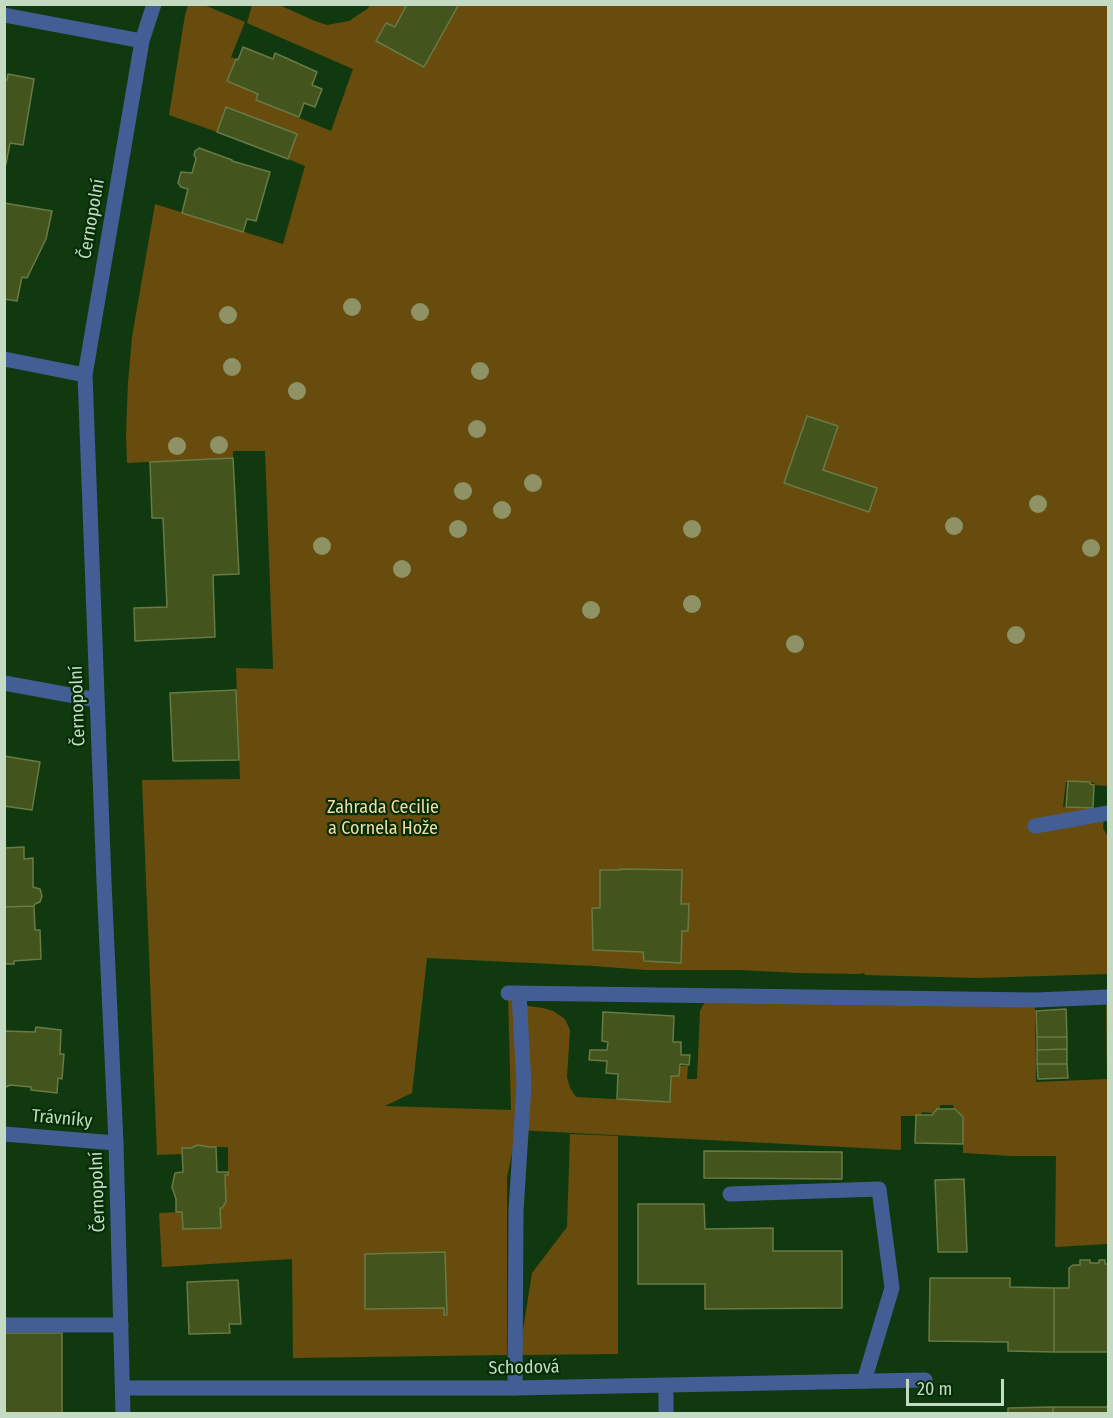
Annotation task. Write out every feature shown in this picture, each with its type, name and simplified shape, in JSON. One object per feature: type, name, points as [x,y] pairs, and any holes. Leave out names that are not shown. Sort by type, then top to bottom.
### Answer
[{"type":"street","name":"Černopolní","points":[[123,1413],[116,1143],[85,375],[142,41],[154,4]]},
{"type":"street","points":[[4,15],[142,41]]},
{"type":"street","points":[[4,359],[85,375]]},
{"type":"street","points":[[4,683],[97,700]]},
{"type":"street","points":[[1035,826],[1108,813]]},
{"type":"street","points":[[515,1388],[516,1211],[525,1085],[513,993],[1036,1000],[1108,997]]},
{"type":"street","name":"Trávníky","points":[[4,1134],[116,1143]]},
{"type":"street","points":[[730,1194],[879,1189],[892,1288],[864,1381]]},
{"type":"street","points":[[4,1325],[121,1325]]},
{"type":"street","name":"Schodová","points":[[123,1388],[515,1388],[925,1380]]},
{"type":"street","points":[[666,1385],[666,1413]]},
{"type":"green space","name":"Zahrada Cecilie a Cornela Hože","points":[[277,4],[327,25],[349,21],[371,4],[1108,5],[1108,786],[1094,785],[1095,783],[1090,782],[1066,782],[1063,807],[1105,809],[1103,828],[1108,837],[1108,974],[979,978],[740,970],[646,970],[427,958],[412,1093],[385,1106],[511,1110],[508,993],[528,1006],[553,1011],[565,1019],[570,1030],[567,1077],[576,1097],[669,1102],[671,1076],[679,1076],[680,1066],[688,1066],[687,1079],[697,1079],[700,1011],[708,1000],[1035,1007],[1036,1082],[1107,1079],[1106,1005],[1108,1005],[1108,1244],[1055,1247],[1056,1156],[963,1153],[963,1117],[953,1105],[940,1105],[940,1109],[932,1115],[932,1113],[922,1112],[921,1116],[901,1116],[901,1150],[517,1130],[507,1177],[507,1355],[293,1358],[292,1259],[162,1267],[159,1213],[182,1212],[183,1229],[220,1228],[220,1208],[226,1202],[225,1175],[228,1174],[228,1147],[198,1145],[183,1148],[183,1154],[157,1155],[142,780],[240,779],[236,668],[273,669],[273,667],[265,451],[233,451],[233,458],[127,463],[128,382],[132,337],[155,204],[283,244],[305,166],[288,159],[297,134],[226,108],[217,132],[169,115],[188,5],[204,5],[245,22],[231,57],[236,59],[227,81],[258,94],[256,100],[331,131],[353,69],[247,23],[252,5]],"holes":[[[807,416],[838,426],[823,470],[877,488],[869,512],[784,483]]]},
{"type":"green space","points":[[570,1134],[618,1136],[618,1354],[519,1355],[532,1273],[567,1227]]},
{"type":"building","points":[[407,4],[459,4],[424,67],[376,41],[386,23],[395,27]]},
{"type":"building","points":[[243,47],[273,59],[275,53],[317,72],[312,85],[322,89],[315,107],[304,103],[299,117],[256,100],[258,94],[227,81]]},
{"type":"building","points":[[8,74],[34,79],[23,145],[10,143],[6,164],[4,163],[4,80],[7,80]]},
{"type":"building","points":[[226,107],[297,134],[288,159],[217,132]]},
{"type":"building","points":[[199,148],[270,172],[256,221],[247,219],[243,232],[182,213],[188,189],[181,187],[178,183],[181,172],[192,173],[196,159],[195,151]]},
{"type":"building","points":[[4,203],[52,211],[46,239],[27,278],[22,277],[17,301],[4,299]]},
{"type":"building","points":[[807,416],[838,426],[823,470],[877,488],[869,512],[784,483]]},
{"type":"building","points":[[233,458],[239,574],[213,575],[215,637],[135,641],[134,608],[167,607],[163,518],[152,518],[150,462]]},
{"type":"building","points":[[236,690],[239,760],[173,761],[170,693]]},
{"type":"building","points":[[4,756],[40,762],[32,810],[4,806]]},
{"type":"building","points":[[1068,781],[1090,782],[1094,785],[1093,808],[1066,807]]},
{"type":"building","points":[[24,847],[24,859],[33,858],[33,887],[40,889],[42,896],[40,902],[34,906],[4,907],[4,848]]},
{"type":"building","points":[[600,870],[682,870],[681,904],[689,904],[688,931],[682,931],[681,963],[644,961],[643,952],[593,950],[592,908],[600,908]]},
{"type":"building","points":[[34,906],[35,930],[40,930],[41,959],[4,964],[4,907]]},
{"type":"building","points":[[1066,1009],[1067,1037],[1037,1037],[1036,1011]]},
{"type":"building","points":[[603,1012],[674,1016],[673,1042],[681,1042],[681,1055],[690,1055],[689,1065],[680,1064],[679,1076],[671,1076],[670,1102],[617,1099],[618,1074],[606,1073],[607,1061],[589,1060],[590,1050],[607,1050],[608,1042],[602,1041]]},
{"type":"building","points":[[36,1027],[61,1030],[60,1054],[64,1054],[62,1079],[58,1078],[57,1093],[10,1085],[4,1088],[4,1031],[35,1032]]},
{"type":"building","points":[[1037,1037],[1067,1037],[1067,1049],[1037,1050]]},
{"type":"building","points":[[1067,1049],[1067,1064],[1037,1064],[1037,1050]]},
{"type":"building","points":[[1037,1064],[1067,1064],[1068,1078],[1038,1079]]},
{"type":"building","points":[[937,1109],[955,1109],[963,1117],[963,1144],[915,1143],[916,1115],[932,1115]]},
{"type":"building","points":[[198,1145],[216,1147],[217,1172],[228,1172],[228,1175],[225,1175],[226,1202],[220,1208],[221,1228],[183,1229],[182,1212],[176,1212],[176,1199],[172,1187],[175,1173],[183,1172],[182,1148]]},
{"type":"building","points":[[704,1151],[842,1152],[842,1179],[704,1178]]},
{"type":"building","points":[[964,1179],[967,1252],[938,1252],[935,1180]]},
{"type":"building","points":[[638,1204],[704,1204],[705,1229],[773,1228],[773,1251],[842,1251],[842,1308],[705,1309],[705,1284],[638,1284]]},
{"type":"building","points":[[445,1252],[447,1315],[444,1315],[444,1308],[365,1309],[365,1254]]},
{"type":"building","points":[[1080,1260],[1099,1263],[1099,1260],[1105,1260],[1105,1264],[1108,1264],[1108,1352],[1054,1352],[1054,1288],[1069,1288],[1069,1268],[1073,1265],[1080,1265]]},
{"type":"building","points":[[930,1278],[1010,1278],[1010,1287],[1054,1288],[1054,1352],[1008,1351],[1008,1342],[929,1341]]},
{"type":"building","points":[[238,1280],[241,1324],[229,1324],[230,1333],[189,1334],[187,1282]]},
{"type":"building","points":[[4,1333],[62,1333],[62,1414],[4,1414]]},
{"type":"building","points":[[1053,1407],[1053,1414],[1008,1414],[1008,1408]]},
{"type":"building","points":[[1053,1407],[1108,1407],[1108,1414],[1053,1414]]}]
